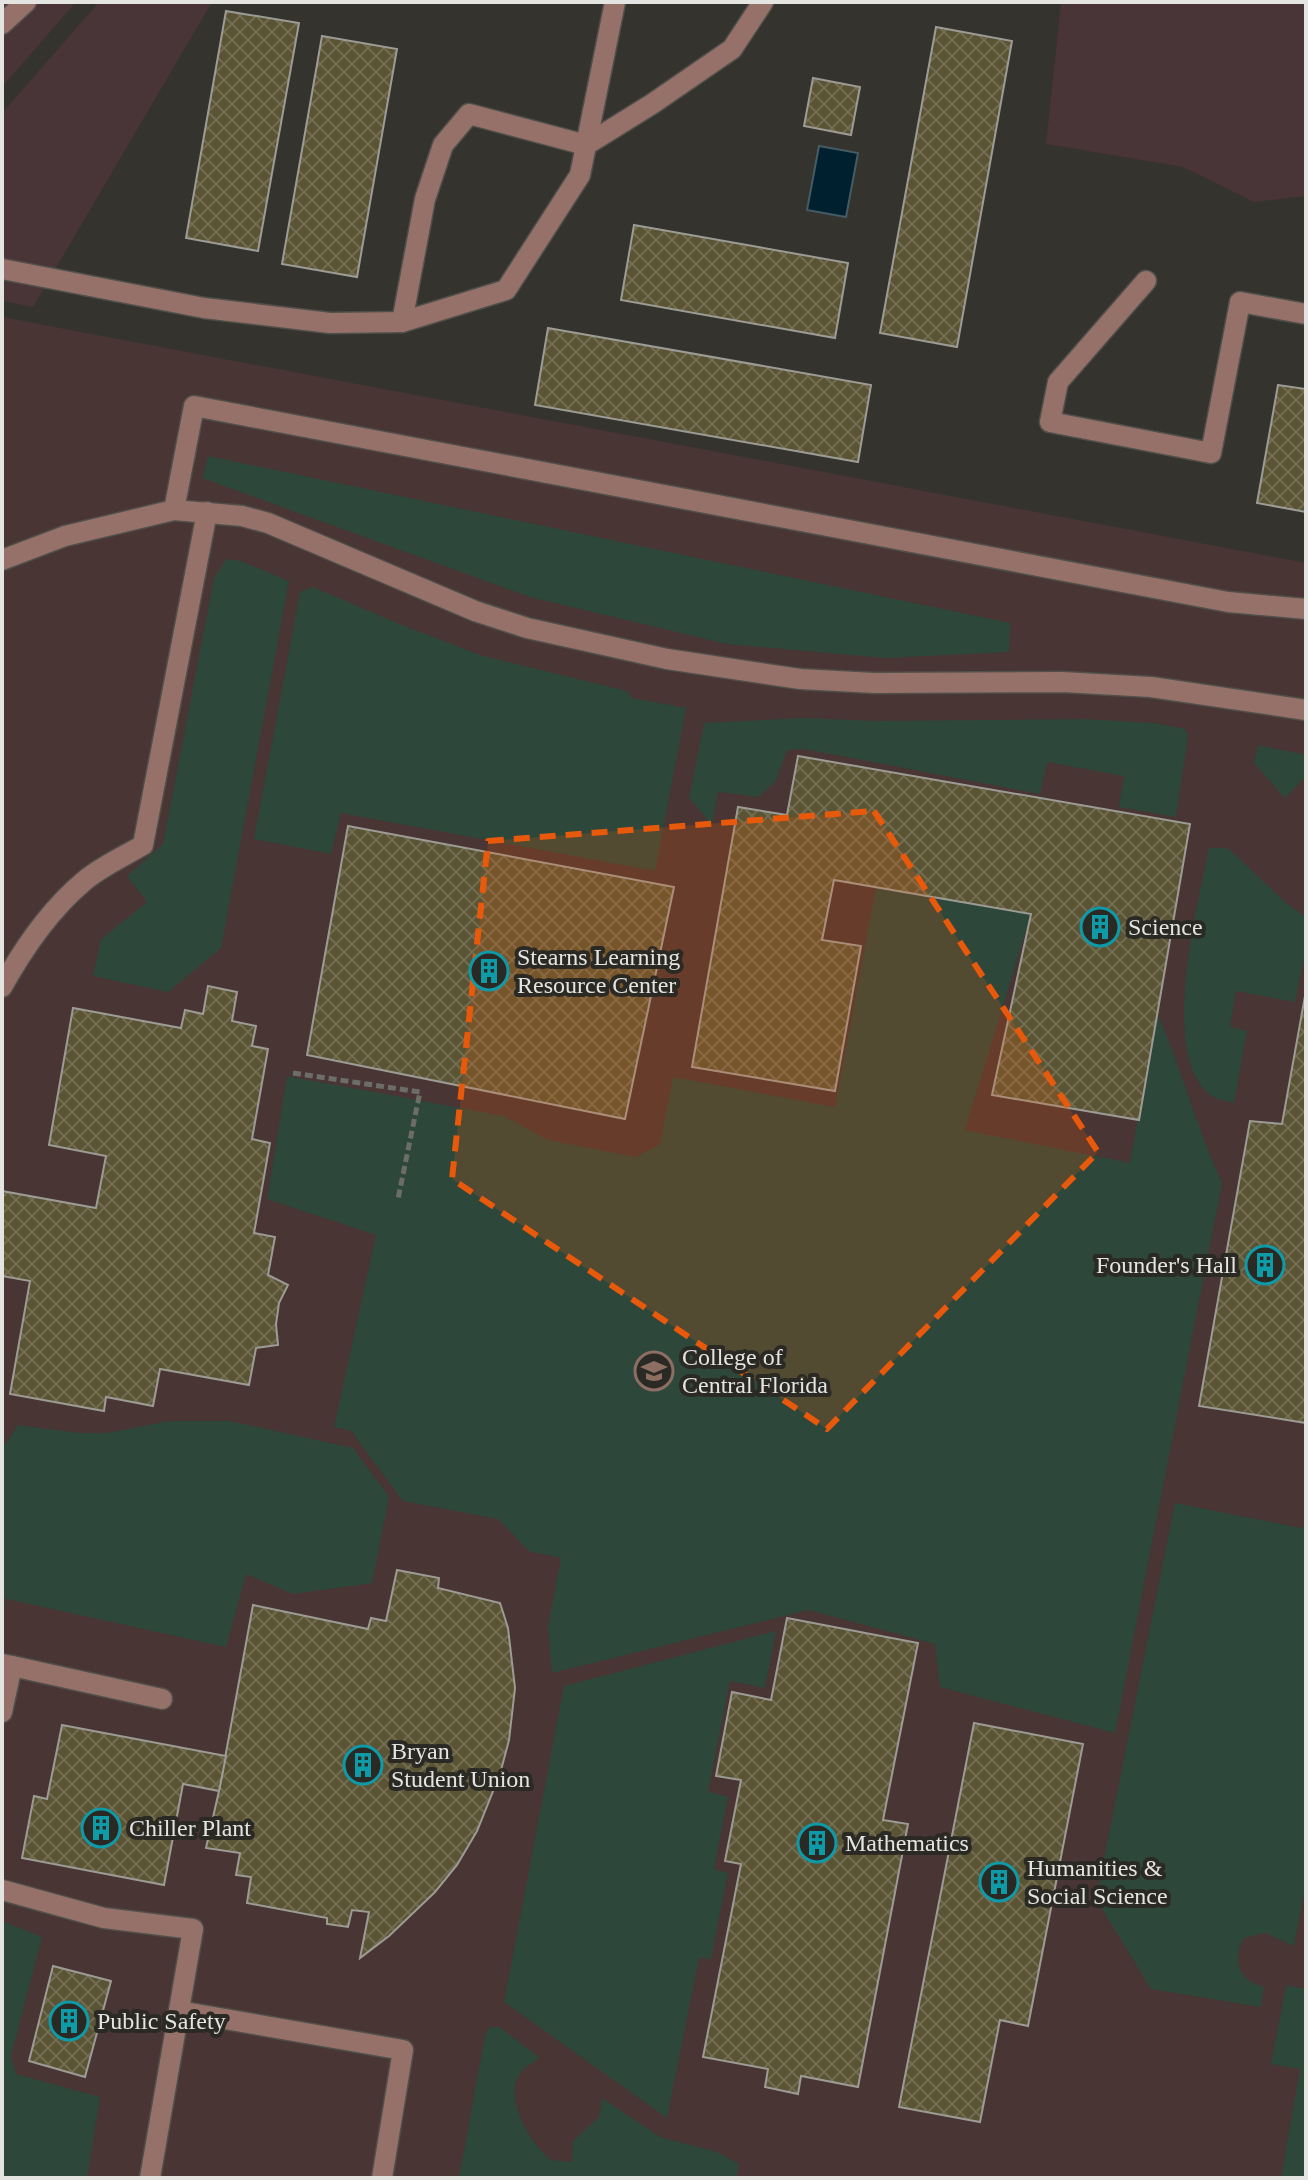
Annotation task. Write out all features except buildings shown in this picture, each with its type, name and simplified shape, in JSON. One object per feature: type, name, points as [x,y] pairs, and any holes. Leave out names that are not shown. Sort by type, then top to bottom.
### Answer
[{"type":"street","points":[[2,24],[26,2]]},
{"type":"street","points":[[2,269],[204,308],[330,323],[402,322],[506,290],[580,175],[615,2]]},
{"type":"street","points":[[402,322],[425,199],[443,145],[469,114],[586,145],[732,49],[763,2]]},
{"type":"street","points":[[1146,281],[1058,382],[1050,422],[1211,453],[1240,302],[1306,314]]},
{"type":"street","points":[[174,510],[194,406],[1228,602],[1306,609]]},
{"type":"street","points":[[2,560],[65,536],[174,510],[242,516],[268,523],[475,611],[527,628],[667,659],[800,679],[859,683],[1062,682],[1151,687],[1306,710]]},
{"type":"street","points":[[2,987],[15,962],[50,916],[84,880],[143,845],[207,512]]},
{"type":"street","points":[[2,1712],[7,1665],[162,1699]]},
{"type":"street","points":[[2,1890],[104,1918],[193,1929],[150,2178]]},
{"type":"street","points":[[179,2011],[403,2050],[382,2178]]},
{"type":"path","points":[[293,1073],[420,1092],[398,1199]]},
{"type":"highlighted area","points":[[874,811],[1098,1152],[827,1429],[452,1179],[488,841]]},
{"type":"shaded area","points":[[2,2],[76,2],[2,87]]},
{"type":"shaded area","points":[[99,2],[212,2],[33,307],[2,301],[2,113]]},
{"type":"shaded area","points":[[1061,2],[1306,2],[1306,196],[1254,202],[1183,167],[1046,144]]},
{"type":"shaded area","name":"College of Central Florida","points":[[2,317],[1306,563],[1306,2178],[2,2178]]},
{"type":"green space","points":[[208,456],[1010,623],[1009,652],[884,658],[727,644],[530,597],[202,478]]},
{"type":"green space","points":[[226,559],[241,561],[289,581],[221,948],[168,992],[93,976],[101,939],[147,902],[127,876],[163,844],[214,578]]},
{"type":"green space","points":[[313,587],[483,656],[627,691],[632,698],[686,708],[655,871],[341,813],[331,854],[254,839],[300,592]]},
{"type":"green space","points":[[802,718],[876,721],[1083,719],[1154,723],[1185,729],[1188,735],[1176,817],[1119,807],[1124,776],[1047,762],[1040,794],[805,749],[787,750],[776,781],[759,797],[718,792],[712,825],[689,798],[704,723]]},
{"type":"green space","points":[[1258,745],[1306,755],[1306,776],[1285,798],[1254,763]]},
{"type":"green space","points":[[1209,848],[1228,848],[1286,903],[1306,917],[1306,947],[1295,1002],[1236,991],[1230,1027],[1247,1031],[1234,1103],[1210,1095],[1195,1075],[1186,1047],[1186,978]]},
{"type":"green space","points":[[876,888],[1031,914],[965,1130],[1130,1163],[1157,1013],[1222,1183],[1115,1733],[940,1687],[935,1644],[809,1610],[552,1673],[548,1627],[561,1558],[529,1551],[498,1519],[403,1501],[351,1431],[334,1427],[376,1235],[267,1199],[287,1076],[504,1116],[548,1140],[636,1157],[660,1144],[673,1077],[835,1107]]},
{"type":"green space","points":[[169,1421],[230,1421],[353,1448],[389,1497],[372,1583],[293,1594],[246,1574],[226,1647],[2,1598],[2,1449],[18,1425],[79,1433],[107,1433]]},
{"type":"green space","points":[[1175,1503],[1306,1529],[1306,1881],[1294,1946],[1265,1933],[1244,1938],[1240,1946],[1238,1962],[1243,1975],[1264,1987],[1261,2007],[1151,1989],[1096,1899]]},
{"type":"green space","points":[[776,1631],[765,1688],[730,1681],[708,1791],[728,1797],[714,1869],[728,1873],[711,1959],[699,1958],[667,2118],[504,2002],[564,1686]]},
{"type":"green space","points":[[2,1921],[42,1937],[11,2056],[16,2074],[100,2097],[87,2178],[2,2178]]},
{"type":"green space","points":[[1286,1985],[1306,1989],[1306,2178],[1281,2178],[1300,2069],[1271,2064]]},
{"type":"green space","points":[[490,2027],[499,2027],[539,2057],[517,2079],[516,2104],[527,2131],[551,2160],[572,2162],[573,2141],[599,2117],[602,2098],[660,2137],[717,2152],[739,2164],[736,2178],[459,2178],[485,2035]]},
{"type":"water","points":[[819,146],[858,153],[846,217],[807,210]]},
{"type":"place","name":"Science","points":[[1100,927]]},
{"type":"place","name":"Stearns Learning Resource Center","points":[[489,971]]},
{"type":"place","name":"Founder's Hall","points":[[1265,1265]]},
{"type":"place","name":"College of Central Florida","points":[[654,1371]]},
{"type":"place","name":"Bryan Student Union","points":[[363,1765]]},
{"type":"place","name":"Chiller Plant","points":[[101,1828]]},
{"type":"place","name":"Mathematics","points":[[817,1843]]},
{"type":"place","name":"Humanities & Social Science","points":[[999,1882]]},
{"type":"place","name":"Public Safety","points":[[69,2021]]}]
